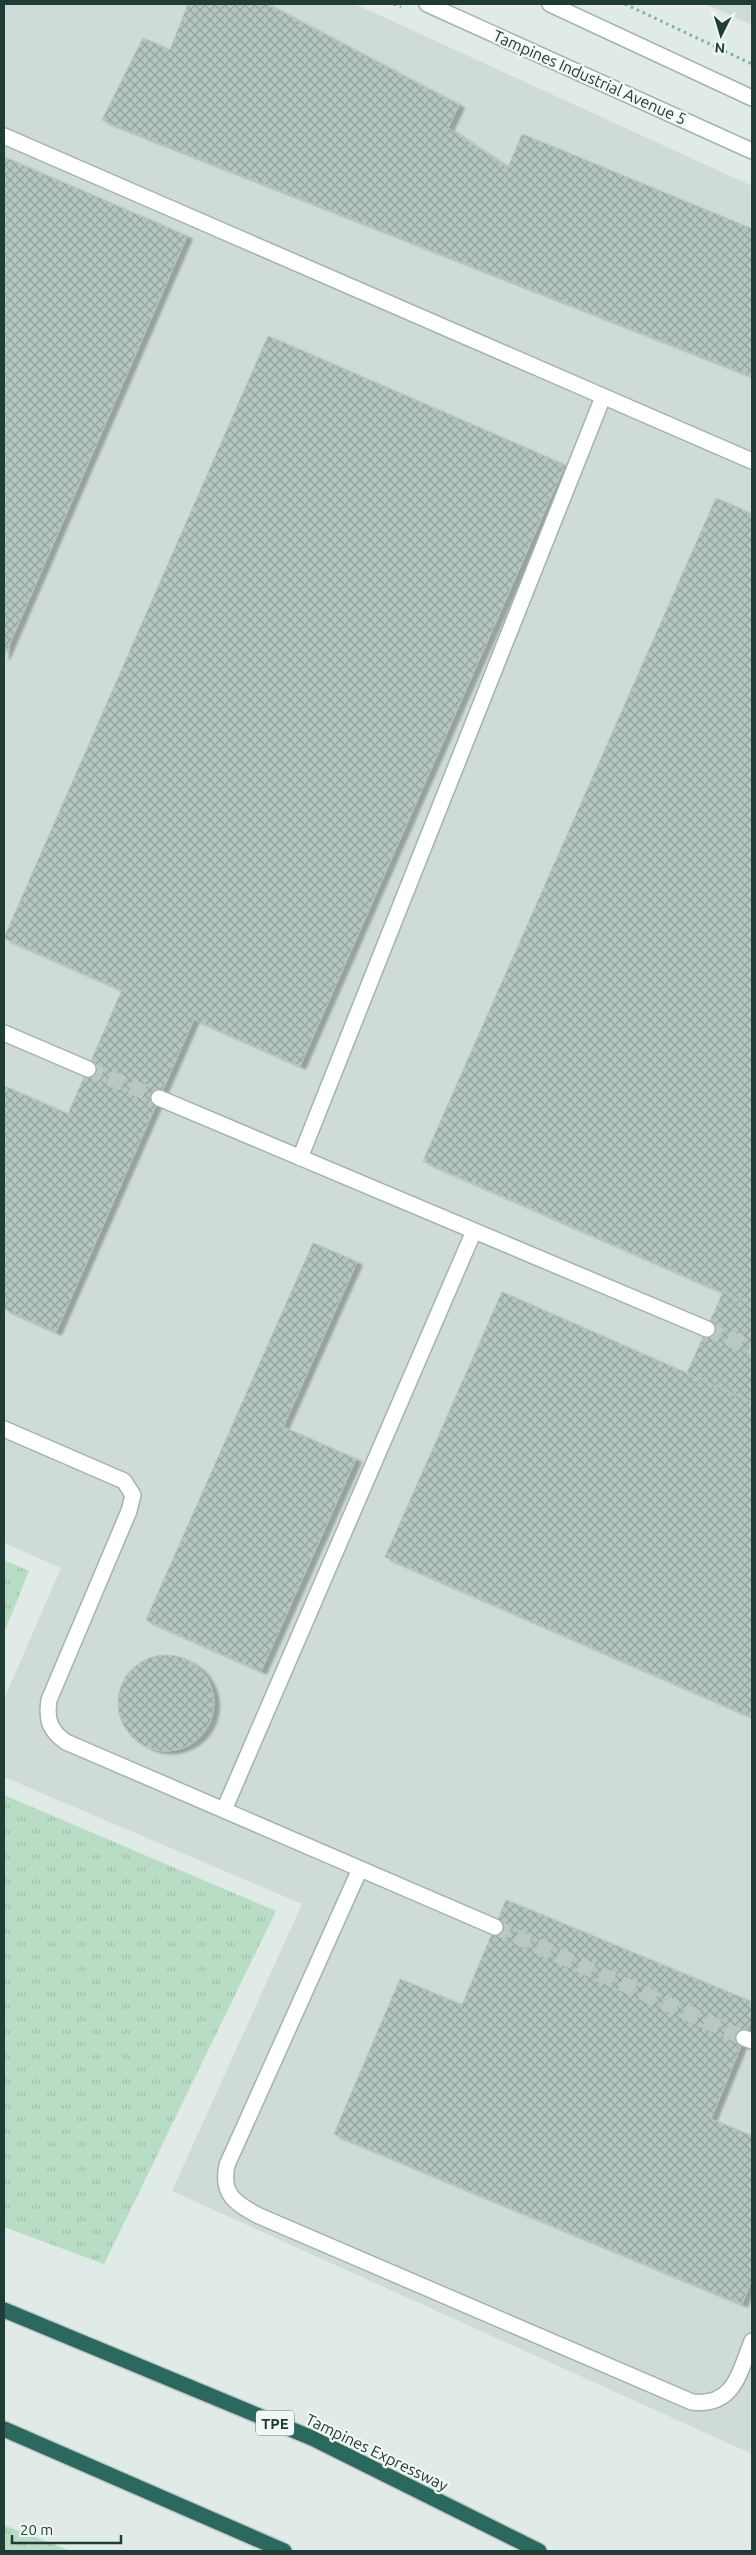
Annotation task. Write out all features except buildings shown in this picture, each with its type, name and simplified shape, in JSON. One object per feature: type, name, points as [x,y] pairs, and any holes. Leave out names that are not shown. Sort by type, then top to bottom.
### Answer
[{"type":"highway","name":"Tampines Expressway","points":[[4,2310],[312,2438],[539,2551]]},
{"type":"highway","points":[[4,2429],[284,2551]]},
{"type":"street","name":"Tampines Industrial Avenue 5","points":[[427,4],[752,151]]},
{"type":"street","points":[[550,4],[752,98]]},
{"type":"street","points":[[4,136],[752,461]]},
{"type":"street","points":[[300,1158],[603,397]]},
{"type":"street","points":[[4,1033],[88,1069]]},
{"type":"street","points":[[159,1098],[707,1329]]},
{"type":"street","points":[[224,1810],[474,1231]]},
{"type":"street","points":[[4,1428],[124,1481],[133,1495],[129,1511],[49,1700],[47,1715],[55,1734],[66,1742],[495,1927]]},
{"type":"street","points":[[360,1869],[227,2165],[224,2177],[228,2193],[239,2205],[257,2215],[692,2402],[705,2404],[721,2399],[734,2385],[752,2341]]},
{"type":"path","points":[[625,4],[752,64]]},
{"type":"shaded area","points":[[4,4],[355,4],[752,186],[752,2454],[172,2191],[302,1904],[4,1777],[4,1699],[61,1568],[4,1543]]},
{"type":"shaded area","points":[[705,4],[752,4],[752,25]]},
{"type":"green space","points":[[4,1560],[29,1571],[4,1633]]},
{"type":"green space","points":[[4,1795],[276,1911],[104,2264],[4,2227]]},
{"type":"green space","points":[[4,2525],[71,2551],[4,2551]]},
{"type":"tunnel","points":[[88,1069],[159,1098]]},
{"type":"tunnel","points":[[707,1329],[752,1348]]},
{"type":"tunnel","points":[[495,1927],[744,2038]]}]
